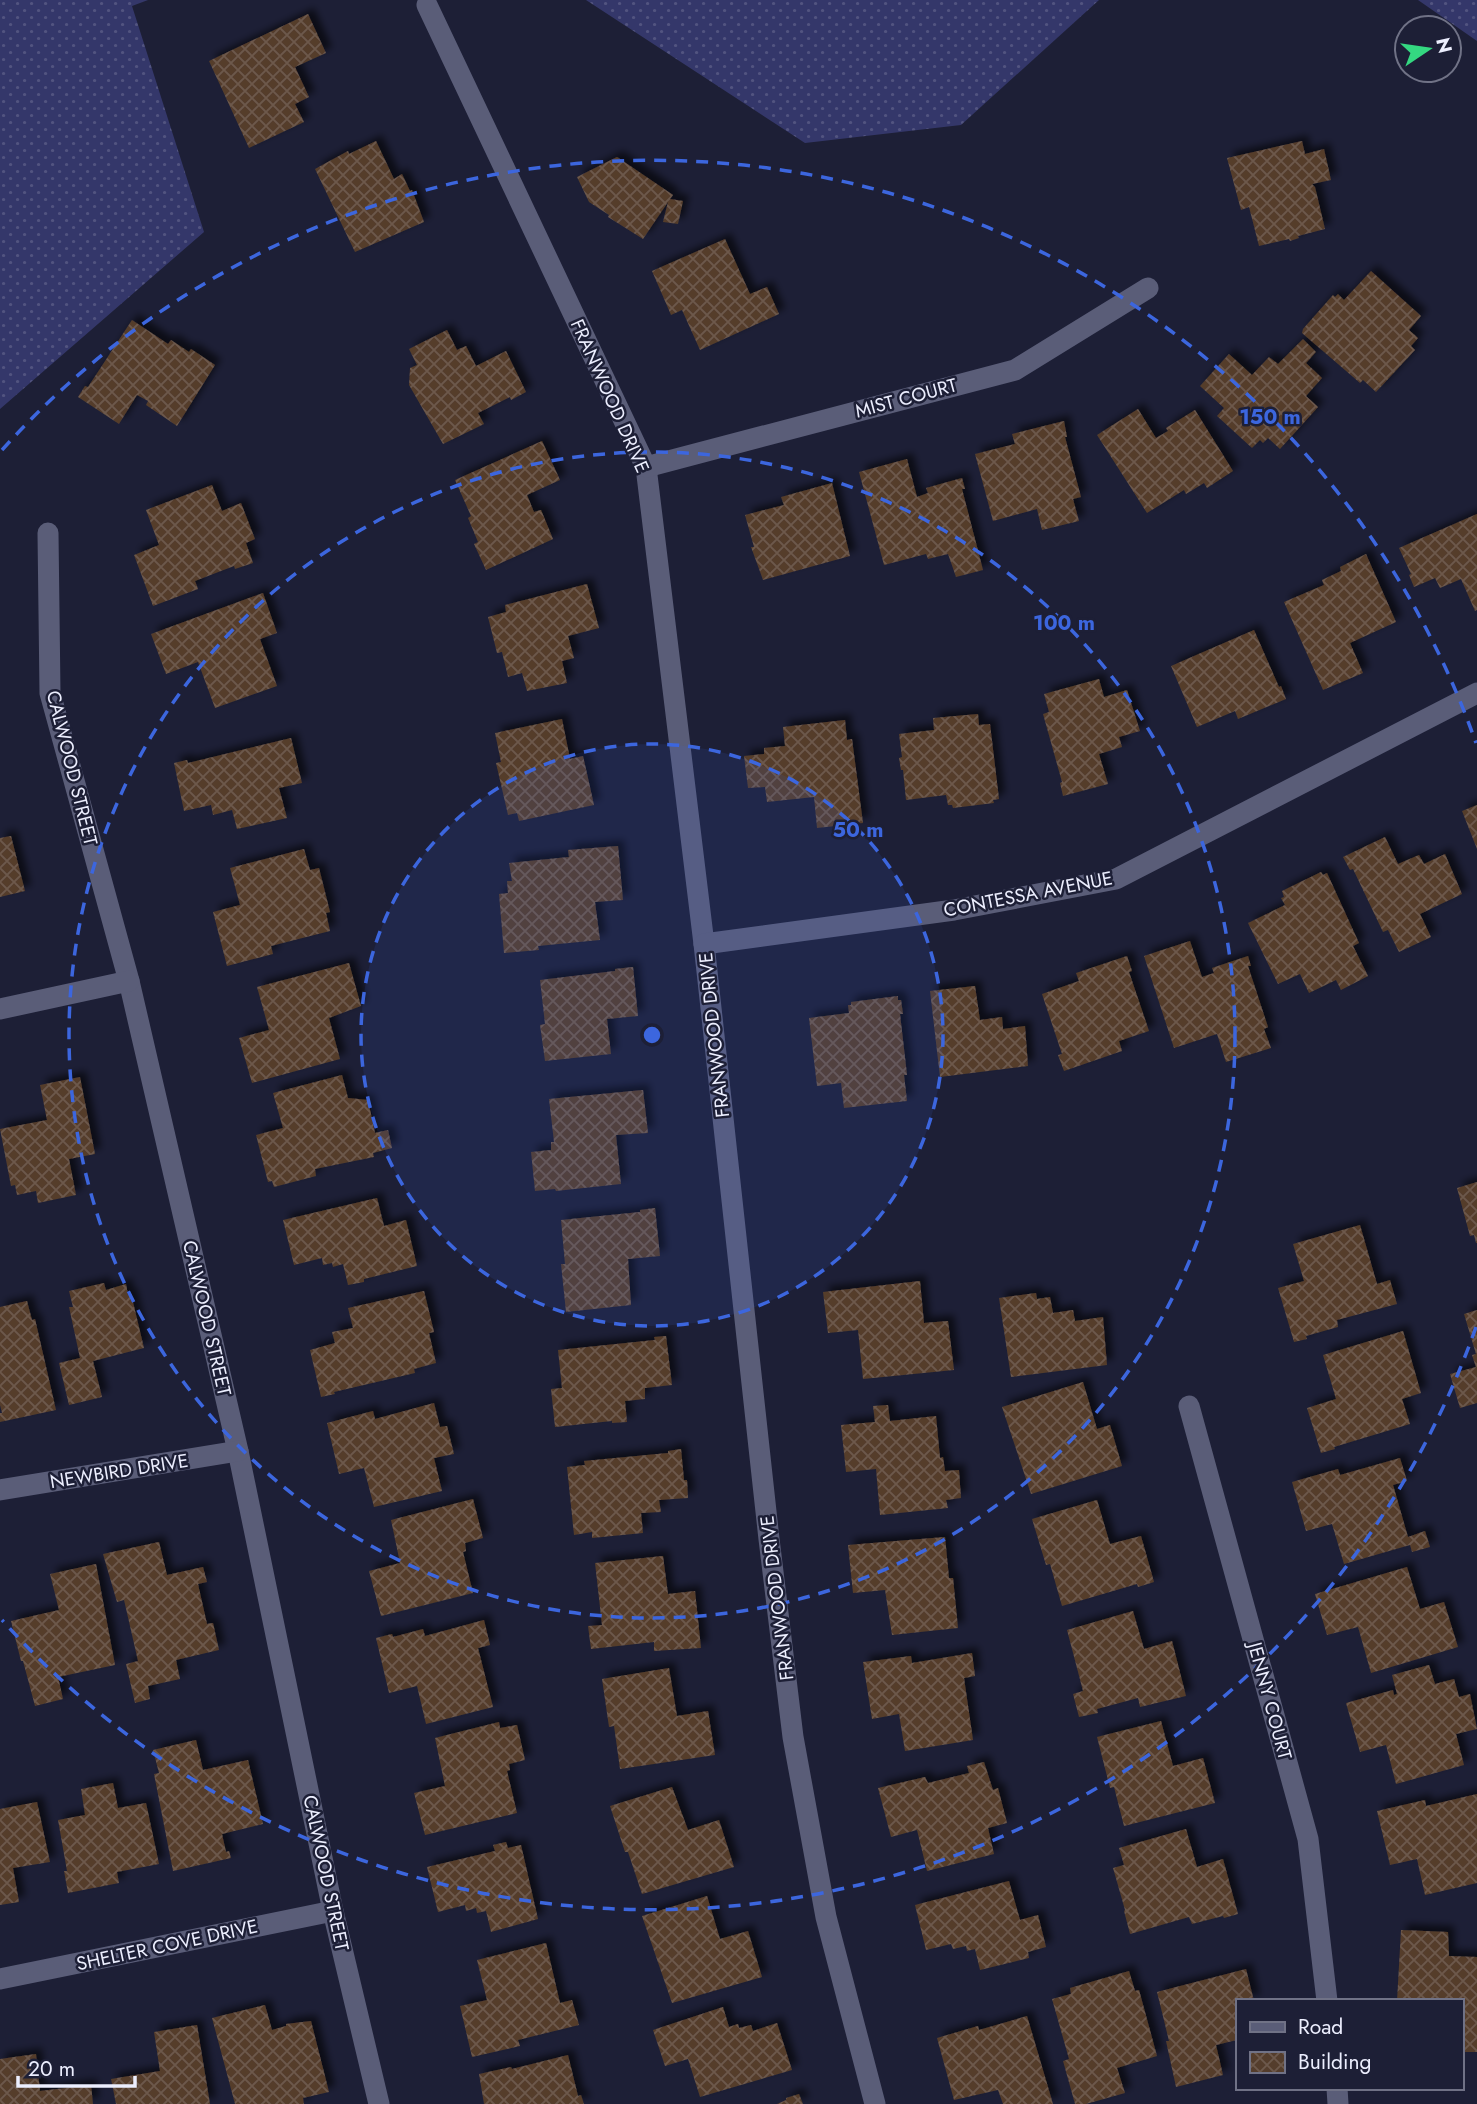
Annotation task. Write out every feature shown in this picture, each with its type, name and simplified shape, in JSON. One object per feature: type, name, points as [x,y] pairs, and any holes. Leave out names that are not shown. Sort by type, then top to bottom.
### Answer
[{"type":"street","name":"FRANWOOD DRIVE","points":[[427,5],[646,467],[704,944],[793,1737],[826,1917],[875,2104]]},
{"type":"street","name":"MIST COURT","points":[[646,467],[1015,369],[1148,288]]},
{"type":"street","name":"CALWOOD STREET","points":[[48,533],[50,693],[129,981],[238,1451],[333,1911],[379,2104]]},
{"type":"street","name":"CONTESSA AVENUE","points":[[704,944],[954,910],[1116,879],[1477,693]]},
{"type":"street","points":[[0,1009],[129,981]]},
{"type":"street","name":"JENNY COURT","points":[[1189,1406],[1308,1839],[1327,1999]]},
{"type":"street","name":"NEWBIRD DRIVE","points":[[0,1490],[238,1451]]},
{"type":"street","name":"SHELTER COVE DRIVE","points":[[0,1979],[333,1911]]},
{"type":"shaded area","points":[[0,0],[148,0],[132,6],[204,232],[0,409]]},
{"type":"shaded area","points":[[586,0],[1099,0],[961,125],[805,143]]},
{"type":"shaded area","points":[[1418,0],[1477,0],[1477,41],[1463,31],[1463,14],[1438,14]]},
{"type":"building","points":[[308,14],[326,53],[295,67],[309,97],[295,104],[304,122],[249,148],[209,61]]},
{"type":"building","points":[[376,141],[394,179],[402,174],[410,191],[412,190],[424,222],[355,252],[315,169],[348,151],[349,154]]},
{"type":"building","points":[[1302,141],[1305,154],[1324,149],[1331,180],[1312,184],[1325,229],[1298,236],[1299,238],[1290,241],[1289,239],[1259,246],[1249,207],[1241,210],[1227,158]]},
{"type":"building","points":[[617,157],[673,195],[670,199],[683,201],[678,224],[663,222],[668,202],[643,239],[589,202],[577,177]]},
{"type":"building","points":[[725,239],[750,294],[767,287],[779,314],[700,350],[682,310],[671,315],[652,271]]},
{"type":"building","points":[[1371,271],[1421,316],[1409,330],[1418,338],[1411,346],[1415,350],[1376,392],[1363,380],[1360,383],[1302,333],[1333,295],[1335,297],[1338,294],[1344,300]]},
{"type":"building","points":[[132,320],[168,344],[171,340],[215,365],[177,426],[146,405],[148,401],[137,395],[119,424],[78,397],[85,386],[88,387]]},
{"type":"building","points":[[447,330],[457,350],[466,346],[476,366],[506,351],[526,392],[478,413],[484,424],[443,444],[409,385],[410,368],[417,365],[409,349]]},
{"type":"building","points":[[1303,339],[1316,352],[1306,363],[1322,378],[1306,396],[1318,407],[1280,449],[1268,438],[1263,443],[1260,440],[1252,448],[1217,416],[1224,408],[1200,386],[1229,354],[1252,375],[1269,357],[1278,364]]},
{"type":"building","points":[[1138,409],[1156,438],[1168,431],[1166,428],[1195,410],[1233,471],[1207,488],[1204,483],[1186,494],[1184,490],[1147,513],[1097,435]]},
{"type":"building","points":[[1064,421],[1065,437],[1081,497],[1073,499],[1079,521],[1042,530],[1037,509],[993,521],[975,454],[1015,444],[1012,434]]},
{"type":"building","points":[[542,441],[560,480],[527,495],[534,512],[541,510],[553,539],[486,570],[474,544],[478,542],[468,518],[471,516],[455,480]]},
{"type":"building","points":[[907,459],[917,497],[928,493],[926,488],[962,478],[965,489],[962,489],[983,570],[956,577],[948,554],[928,559],[926,554],[884,565],[859,472]]},
{"type":"building","points":[[832,483],[850,556],[763,580],[751,547],[754,547],[745,515],[784,505],[781,497]]},
{"type":"building","points":[[212,485],[222,511],[241,503],[255,539],[246,543],[253,563],[235,569],[234,566],[195,581],[198,589],[153,606],[134,555],[159,545],[146,510]]},
{"type":"building","points":[[1477,514],[1475,611],[1461,579],[1440,588],[1435,578],[1414,587],[1399,548]]},
{"type":"building","points":[[1366,554],[1396,622],[1350,643],[1363,673],[1323,690],[1284,602],[1324,585],[1322,580]]},
{"type":"building","points":[[587,584],[599,628],[568,636],[574,658],[562,661],[567,683],[527,691],[522,673],[508,677],[502,652],[497,653],[488,617],[506,612],[505,605]]},
{"type":"building","points":[[263,593],[277,633],[260,639],[277,686],[215,708],[198,662],[166,674],[151,634]]},
{"type":"building","points":[[1254,630],[1286,699],[1238,719],[1235,711],[1197,727],[1171,666]]},
{"type":"building","points":[[1099,679],[1104,697],[1127,690],[1140,731],[1119,737],[1122,747],[1099,754],[1108,784],[1063,796],[1062,782],[1043,714],[1049,712],[1044,694]]},
{"type":"building","points":[[978,714],[979,725],[990,724],[999,799],[993,800],[994,803],[953,808],[948,805],[946,795],[906,800],[899,758],[902,757],[899,734],[934,730],[933,718]]},
{"type":"building","points":[[562,719],[570,759],[583,756],[594,805],[519,821],[517,813],[508,815],[496,763],[501,762],[495,733]]},
{"type":"building","points":[[845,720],[847,740],[852,739],[863,823],[817,828],[814,797],[767,802],[765,787],[748,788],[744,756],[764,754],[764,748],[785,746],[783,727]]},
{"type":"building","points":[[291,738],[302,783],[279,788],[287,818],[237,829],[232,810],[213,815],[211,805],[184,811],[174,763],[187,760],[188,763]]},
{"type":"building","points":[[1477,805],[1477,849],[1462,811]]},
{"type":"building","points":[[11,836],[25,891],[0,897],[0,838]]},
{"type":"building","points":[[1385,837],[1398,864],[1419,855],[1424,864],[1445,854],[1462,894],[1420,914],[1431,937],[1399,952],[1388,930],[1383,932],[1353,869],[1350,870],[1343,857]]},
{"type":"building","points":[[618,846],[623,900],[595,902],[600,940],[538,946],[539,950],[504,953],[499,894],[508,893],[507,881],[512,881],[509,863],[569,857],[568,850]]},
{"type":"building","points":[[304,849],[310,870],[319,868],[330,912],[326,913],[330,931],[271,946],[273,954],[227,966],[213,912],[240,905],[230,868]]},
{"type":"building","points":[[1321,872],[1323,875],[1327,873],[1359,943],[1353,946],[1368,976],[1341,990],[1336,980],[1309,993],[1300,974],[1278,984],[1248,923],[1285,905],[1281,898],[1284,897],[1282,891]]},
{"type":"building","points":[[1190,941],[1202,977],[1214,973],[1212,968],[1248,956],[1251,966],[1248,966],[1268,1027],[1264,1029],[1271,1048],[1226,1062],[1217,1034],[1174,1048],[1144,956]]},
{"type":"building","points":[[1127,956],[1132,971],[1129,972],[1149,1031],[1119,1041],[1122,1051],[1064,1071],[1058,1055],[1062,1054],[1042,994],[1079,981],[1076,973]]},
{"type":"building","points":[[349,963],[361,1006],[329,1018],[340,1059],[252,1083],[239,1038],[269,1030],[257,987]]},
{"type":"building","points":[[633,967],[638,1016],[607,1019],[611,1054],[545,1061],[540,1025],[545,1024],[540,980]]},
{"type":"building","points":[[975,986],[980,1020],[1002,1017],[1003,1029],[1025,1026],[1028,1066],[940,1077],[930,991]]},
{"type":"building","points":[[898,996],[903,1014],[900,1014],[907,1101],[844,1108],[841,1083],[817,1086],[809,1018],[849,1013],[848,1005],[851,1005],[851,1002]]},
{"type":"building","points":[[342,1075],[348,1098],[368,1100],[375,1133],[388,1130],[392,1148],[373,1153],[374,1157],[315,1169],[316,1176],[274,1187],[272,1181],[268,1182],[256,1135],[283,1128],[273,1093]]},
{"type":"building","points":[[80,1077],[95,1154],[69,1159],[76,1195],[38,1203],[36,1191],[17,1195],[15,1185],[11,1186],[0,1129],[47,1120],[40,1085]]},
{"type":"building","points":[[643,1090],[648,1133],[616,1135],[621,1184],[535,1191],[531,1152],[551,1150],[551,1142],[554,1142],[549,1099]]},
{"type":"building","points":[[1477,1182],[1476,1243],[1474,1235],[1470,1236],[1457,1188]]},
{"type":"building","points":[[377,1198],[384,1226],[406,1220],[417,1266],[348,1285],[343,1264],[333,1267],[332,1263],[323,1265],[322,1258],[294,1265],[283,1220]]},
{"type":"building","points":[[655,1208],[660,1256],[628,1259],[631,1305],[566,1312],[561,1264],[565,1264],[561,1220]]},
{"type":"building","points":[[1360,1225],[1377,1284],[1390,1280],[1397,1304],[1337,1320],[1338,1327],[1294,1342],[1278,1288],[1304,1281],[1293,1244]]},
{"type":"building","points":[[920,1281],[924,1323],[948,1321],[954,1370],[863,1379],[858,1330],[828,1333],[823,1292]]},
{"type":"building","points":[[104,1283],[106,1290],[126,1284],[128,1295],[131,1294],[144,1348],[93,1361],[102,1397],[69,1405],[59,1363],[80,1358],[69,1307],[73,1307],[69,1291]]},
{"type":"building","points":[[424,1291],[434,1332],[429,1333],[436,1363],[414,1369],[415,1373],[321,1397],[310,1350],[335,1343],[332,1332],[353,1328],[348,1308]]},
{"type":"building","points":[[1036,1293],[1037,1299],[1050,1297],[1053,1313],[1073,1310],[1075,1321],[1103,1317],[1107,1365],[1011,1377],[999,1298]]},
{"type":"building","points":[[27,1301],[32,1320],[35,1319],[56,1410],[0,1422],[0,1307]]},
{"type":"building","points":[[1477,1310],[1477,1403],[1460,1408],[1450,1374],[1476,1367],[1472,1355],[1476,1354],[1464,1314]]},
{"type":"building","points":[[1403,1331],[1421,1393],[1402,1399],[1410,1424],[1321,1453],[1307,1408],[1336,1399],[1323,1355]]},
{"type":"building","points":[[666,1336],[672,1385],[645,1388],[645,1399],[625,1401],[627,1422],[555,1427],[551,1389],[562,1388],[558,1350],[655,1340],[654,1337]]},
{"type":"building","points":[[1083,1382],[1097,1429],[1110,1425],[1122,1466],[1031,1494],[1002,1407]]},
{"type":"building","points":[[434,1403],[440,1427],[447,1426],[454,1454],[434,1458],[442,1491],[374,1507],[364,1468],[339,1474],[327,1423],[373,1411],[375,1419]]},
{"type":"building","points":[[888,1405],[890,1421],[936,1416],[940,1458],[943,1457],[945,1471],[959,1470],[961,1498],[946,1500],[948,1508],[880,1515],[876,1469],[846,1472],[841,1425],[875,1422],[873,1406]]},
{"type":"building","points":[[681,1449],[688,1498],[659,1500],[661,1512],[641,1513],[643,1533],[592,1538],[592,1532],[574,1535],[567,1467],[585,1465],[584,1461],[668,1453]]},
{"type":"building","points":[[1400,1458],[1407,1481],[1393,1485],[1408,1537],[1425,1531],[1430,1547],[1412,1552],[1410,1545],[1344,1564],[1332,1524],[1306,1531],[1292,1482],[1338,1469],[1340,1475]]},
{"type":"building","points":[[473,1499],[483,1538],[465,1543],[466,1551],[463,1552],[473,1593],[381,1616],[369,1571],[400,1563],[391,1520]]},
{"type":"building","points":[[1097,1500],[1110,1544],[1141,1536],[1154,1582],[1138,1587],[1137,1584],[1062,1606],[1050,1564],[1046,1565],[1032,1519]]},
{"type":"building","points":[[945,1537],[949,1578],[953,1578],[958,1628],[892,1635],[885,1590],[853,1593],[848,1545]]},
{"type":"building","points":[[159,1542],[167,1575],[203,1567],[207,1582],[198,1584],[207,1624],[213,1623],[219,1650],[176,1660],[180,1679],[148,1686],[150,1699],[135,1703],[126,1664],[138,1661],[124,1600],[117,1602],[103,1554]]},
{"type":"building","points":[[663,1556],[668,1594],[695,1591],[701,1648],[654,1651],[654,1642],[591,1649],[588,1626],[602,1625],[595,1563]]},
{"type":"building","points":[[96,1564],[115,1665],[58,1677],[63,1699],[35,1706],[11,1621],[59,1610],[50,1574]]},
{"type":"building","points":[[1407,1567],[1420,1609],[1444,1602],[1458,1647],[1371,1673],[1358,1627],[1327,1635],[1315,1594]]},
{"type":"building","points":[[1133,1611],[1144,1649],[1172,1641],[1186,1696],[1140,1707],[1138,1698],[1079,1717],[1073,1694],[1083,1691],[1067,1630]]},
{"type":"building","points":[[484,1620],[490,1645],[478,1648],[493,1707],[426,1724],[417,1686],[389,1693],[376,1638],[392,1634],[393,1637],[423,1629],[425,1636]]},
{"type":"building","points":[[972,1653],[975,1676],[964,1678],[973,1740],[905,1751],[899,1714],[872,1719],[863,1662],[911,1656],[912,1663]]},
{"type":"building","points":[[1429,1665],[1435,1684],[1454,1679],[1459,1697],[1470,1694],[1477,1729],[1456,1734],[1464,1765],[1396,1784],[1386,1745],[1360,1752],[1346,1703],[1393,1690],[1394,1695],[1397,1694],[1392,1675]]},
{"type":"building","points":[[669,1668],[677,1716],[708,1711],[715,1755],[620,1769],[614,1726],[609,1727],[602,1679]]},
{"type":"building","points":[[1161,1721],[1173,1766],[1203,1758],[1215,1803],[1124,1826],[1114,1787],[1110,1788],[1097,1737]]},
{"type":"building","points":[[499,1722],[500,1728],[517,1725],[525,1760],[509,1764],[510,1770],[507,1771],[517,1813],[425,1835],[414,1793],[445,1786],[435,1738]]},
{"type":"building","points":[[196,1740],[203,1770],[248,1760],[263,1824],[222,1834],[226,1852],[229,1851],[231,1858],[173,1871],[154,1774],[159,1773],[153,1750]]},
{"type":"building","points":[[984,1762],[993,1790],[998,1788],[1007,1823],[988,1828],[994,1854],[927,1871],[917,1830],[891,1837],[878,1788],[925,1777],[928,1783],[969,1773],[967,1766]]},
{"type":"building","points":[[113,1783],[118,1808],[146,1803],[159,1864],[117,1872],[119,1883],[68,1893],[58,1820],[85,1815],[81,1789]]},
{"type":"building","points":[[672,1787],[688,1830],[719,1820],[734,1867],[642,1894],[610,1806]]},
{"type":"building","points":[[1477,1794],[1477,1883],[1425,1895],[1417,1859],[1390,1865],[1377,1811],[1425,1800],[1426,1806]]},
{"type":"building","points":[[37,1802],[50,1862],[13,1868],[19,1902],[0,1905],[0,1809]]},
{"type":"building","points":[[1186,1829],[1197,1867],[1223,1859],[1238,1914],[1192,1924],[1189,1917],[1130,1934],[1113,1868],[1124,1865],[1119,1848]]},
{"type":"building","points":[[506,1842],[508,1848],[521,1845],[538,1919],[491,1932],[486,1911],[477,1913],[476,1908],[466,1911],[465,1905],[438,1912],[427,1867],[495,1851],[493,1845]]},
{"type":"building","points":[[1009,1881],[1020,1920],[1038,1915],[1046,1947],[1028,1952],[1029,1958],[980,1970],[975,1949],[967,1951],[966,1946],[953,1949],[951,1944],[926,1950],[915,1905]]},
{"type":"building","points":[[707,1896],[720,1939],[748,1931],[762,1977],[672,2003],[642,1916]]},
{"type":"building","points":[[1401,1930],[1448,1932],[1449,1956],[1477,1957],[1477,2052],[1463,2052],[1463,1999],[1397,1999]]},
{"type":"building","points":[[546,1943],[560,2003],[572,2000],[579,2025],[518,2040],[520,2046],[472,2057],[460,2006],[487,2000],[477,1960]]},
{"type":"building","points":[[1246,1969],[1254,1999],[1236,1999],[1236,2040],[1216,2045],[1223,2075],[1176,2087],[1166,2041],[1169,2041],[1157,1992]]},
{"type":"building","points":[[1129,1971],[1135,1991],[1139,1990],[1157,2056],[1117,2068],[1125,2093],[1086,2104],[1075,2104],[1063,2061],[1069,2059],[1052,1999],[1071,1994],[1070,1988]]},
{"type":"building","points":[[265,2005],[272,2030],[286,2024],[311,2021],[329,2092],[303,2098],[304,2104],[235,2104],[212,2018]]},
{"type":"building","points":[[723,2007],[729,2027],[738,2024],[739,2028],[751,2025],[753,2031],[777,2023],[792,2070],[700,2097],[688,2059],[665,2066],[653,2030]]},
{"type":"building","points":[[1027,2016],[1053,2104],[1003,2104],[998,2090],[954,2100],[937,2038],[978,2026],[979,2030]]},
{"type":"building","points":[[197,2025],[210,2104],[116,2104],[111,2079],[160,2071],[154,2032]]},
{"type":"building","points":[[36,2054],[40,2091],[91,2085],[93,2104],[0,2104],[0,2059]]},
{"type":"building","points":[[568,2055],[578,2096],[581,2095],[584,2104],[484,2104],[479,2074]]},
{"type":"building","points":[[799,2094],[803,2104],[777,2104],[786,2098]]}]
